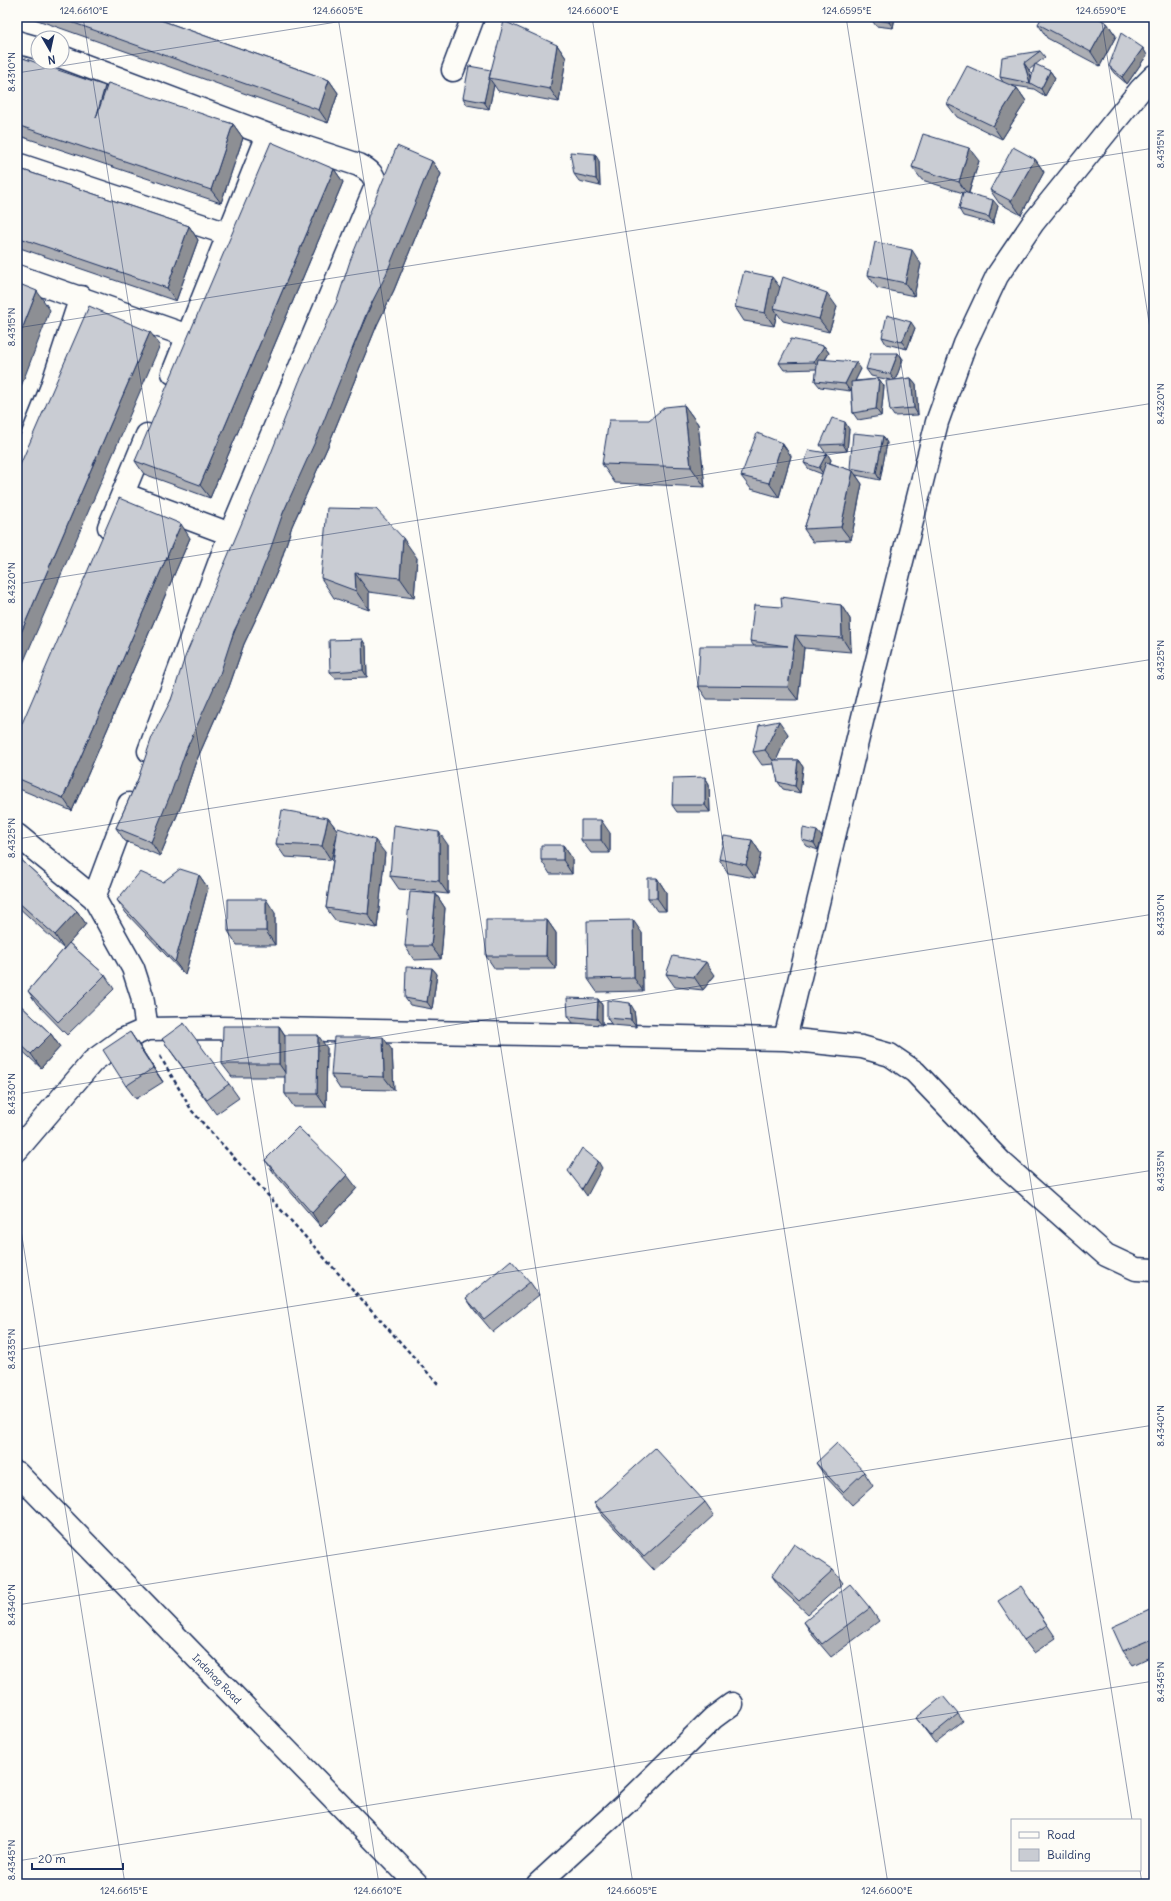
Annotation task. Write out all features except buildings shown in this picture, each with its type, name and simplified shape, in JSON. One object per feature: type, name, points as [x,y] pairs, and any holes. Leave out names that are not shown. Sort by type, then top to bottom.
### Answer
[{"type":"street","points":[[453,70],[473,17]]},
{"type":"street","points":[[17,42],[30,46]]},
{"type":"street","points":[[70,60],[268,135],[359,164],[370,170],[375,179],[376,186],[230,534],[94,898]]},
{"type":"street","points":[[785,1039],[871,684],[937,422],[965,344],[997,276],[1033,223],[1141,89],[1154,76]]},
{"type":"street","points":[[164,394],[268,135]]},
{"type":"street","points":[[17,164],[228,234]]},
{"type":"street","points":[[17,276],[188,336]]},
{"type":"street","points":[[17,474],[51,389],[81,298]]},
{"type":"street","points":[[102,544],[155,415]]},
{"type":"street","points":[[123,494],[230,534]]},
{"type":"street","points":[[17,835],[94,898],[133,968],[142,996],[147,1029]]},
{"type":"street","points":[[17,1150],[93,1061],[122,1040],[147,1029],[234,1028],[785,1039],[862,1046],[890,1055],[915,1072],[1001,1162],[1106,1255],[1136,1269],[1154,1270]]},
{"type":"street","name":"Indahag Road","points":[[17,1473],[417,1884]]},
{"type":"street","points":[[538,1884],[625,1804],[713,1718],[732,1704]]},
{"type":"path","points":[[147,1029],[166,1069],[192,1111],[438,1384]]}]
